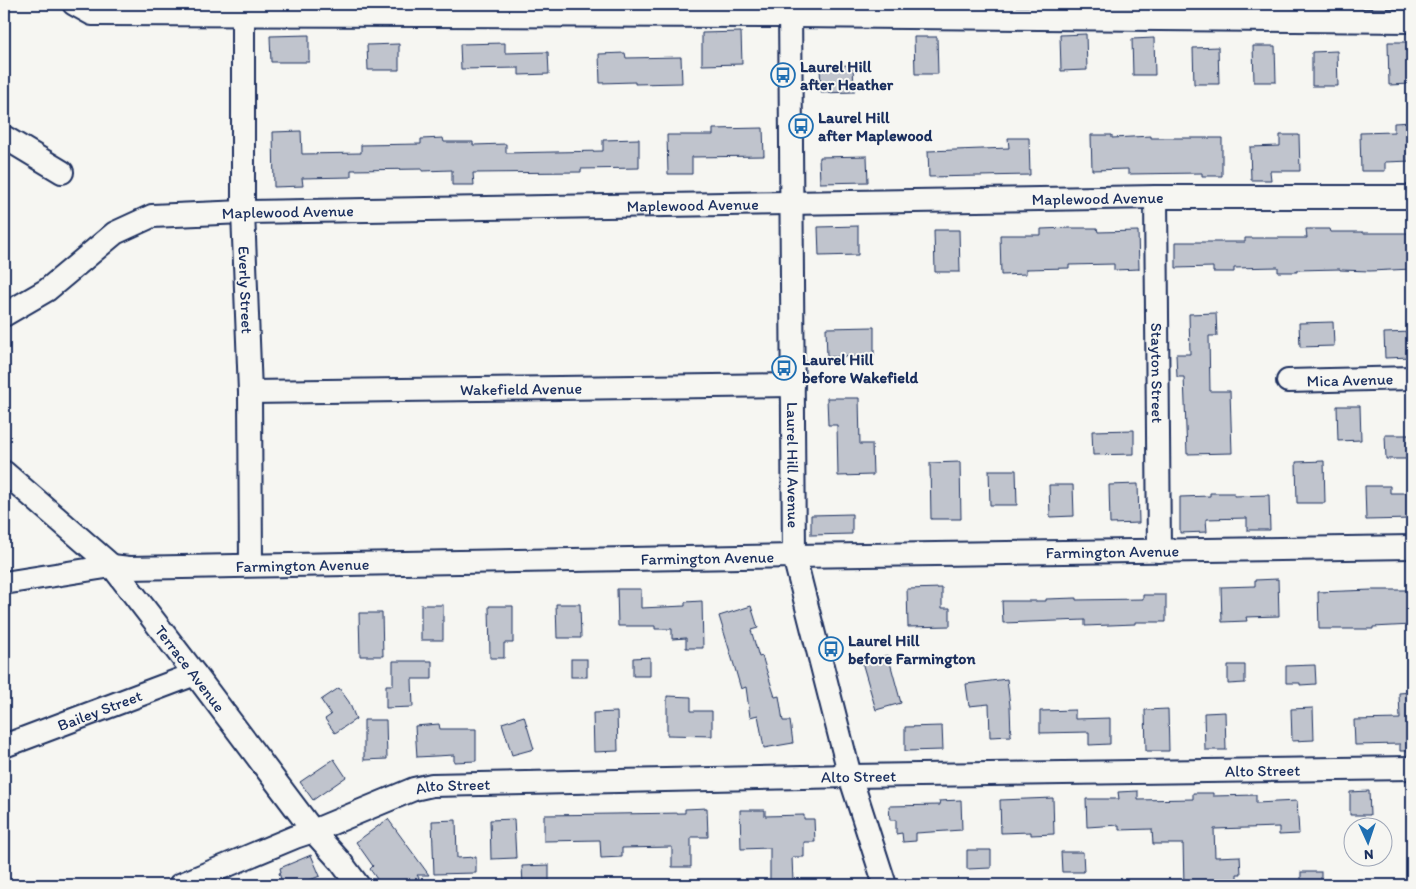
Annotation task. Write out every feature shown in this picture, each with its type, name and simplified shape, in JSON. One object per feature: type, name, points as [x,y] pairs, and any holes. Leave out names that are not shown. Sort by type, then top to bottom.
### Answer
[{"type":"street","points":[[83,9],[243,15],[438,9],[790,10],[1412,21]]},
{"type":"street","name":"Laurel Hill Avenue","points":[[790,10],[794,556],[850,776],[884,885]]},
{"type":"street","name":"Everly Street","points":[[243,15],[243,212],[250,392],[251,565]]},
{"type":"street","points":[[4,137],[62,172]]},
{"type":"street","name":"Maplewood Avenue","points":[[4,315],[47,290],[114,232],[152,216],[243,212],[792,202],[1156,197],[1412,197]]},
{"type":"street","name":"Stayton Street","points":[[1156,197],[1159,550]]},
{"type":"street","name":"Mica Avenue","points":[[1288,381],[1412,378]]},
{"type":"street","name":"Wakefield Avenue","points":[[250,392],[793,385]]},
{"type":"street","name":"Terrace Avenue","points":[[4,472],[112,566],[313,831],[340,861],[358,885]]},
{"type":"street","name":"Farmington Avenue","points":[[4,583],[112,566],[129,568],[1412,547]]},
{"type":"street","name":"Bailey Street","points":[[4,746],[195,674]]},
{"type":"street","name":"Alto Street","points":[[180,885],[414,789],[432,785],[850,776],[1412,768]]},
{"type":"building","points":[[741,32],[742,64],[702,65],[702,33]]},
{"type":"building","points":[[1086,34],[1087,70],[1061,71],[1060,35]]},
{"type":"building","points":[[309,35],[309,62],[271,62],[270,36]]},
{"type":"building","points":[[914,37],[937,37],[938,74],[915,74]]},
{"type":"building","points":[[1154,38],[1155,75],[1133,75],[1132,39]]},
{"type":"building","points":[[1388,42],[1412,42],[1412,84],[1389,85]]},
{"type":"building","points":[[505,43],[505,53],[548,52],[549,74],[519,75],[519,68],[461,69],[460,44]]},
{"type":"building","points":[[399,44],[399,70],[368,70],[367,45]]},
{"type":"building","points":[[1253,46],[1275,46],[1276,82],[1254,82]]},
{"type":"building","points":[[1218,47],[1219,84],[1194,84],[1193,48]]},
{"type":"building","points":[[1337,51],[1338,86],[1312,86],[1312,52]]},
{"type":"building","points":[[625,53],[626,58],[681,57],[682,83],[600,83],[599,54]]},
{"type":"building","points":[[853,65],[854,92],[821,93],[820,66]]},
{"type":"building","points":[[1412,122],[1412,161],[1385,162],[1385,171],[1361,171],[1360,133],[1394,132],[1394,123]]},
{"type":"building","points":[[763,128],[764,156],[692,157],[692,174],[668,174],[667,135],[713,135],[713,129]]},
{"type":"building","points":[[301,131],[302,154],[361,153],[361,145],[421,144],[421,139],[443,138],[444,142],[473,142],[473,145],[506,144],[506,153],[603,151],[603,140],[639,139],[639,168],[581,169],[581,172],[473,173],[474,185],[452,185],[452,170],[351,170],[351,177],[302,178],[303,186],[274,187],[273,132]]},
{"type":"building","points":[[1091,135],[1112,135],[1112,138],[1151,136],[1151,138],[1222,138],[1222,176],[1202,176],[1202,173],[1128,174],[1128,169],[1092,170]]},
{"type":"building","points":[[1280,135],[1299,135],[1300,171],[1270,171],[1271,180],[1251,180],[1250,147],[1280,146]]},
{"type":"building","points":[[1008,138],[1029,138],[1030,175],[929,177],[928,151],[1009,148]]},
{"type":"building","points":[[867,156],[868,182],[820,183],[819,157]]},
{"type":"building","points":[[858,226],[858,255],[819,256],[818,227]]},
{"type":"building","points":[[1097,228],[1098,232],[1138,231],[1139,269],[1114,270],[1114,264],[1069,265],[1069,268],[1026,269],[1026,274],[1001,275],[1000,235],[1041,235],[1041,229]]},
{"type":"building","points":[[1306,229],[1330,229],[1331,232],[1412,233],[1412,269],[1370,271],[1340,269],[1278,272],[1278,267],[1234,268],[1234,272],[1213,272],[1213,267],[1176,268],[1176,242],[1245,242],[1245,238],[1307,238]]},
{"type":"building","points":[[934,230],[959,230],[960,272],[935,272]]},
{"type":"building","points":[[1216,313],[1217,336],[1209,336],[1210,391],[1230,391],[1232,453],[1187,454],[1184,377],[1177,377],[1176,354],[1190,354],[1189,314]]},
{"type":"building","points":[[1333,322],[1334,346],[1300,347],[1299,323]]},
{"type":"building","points":[[874,327],[874,356],[827,357],[826,328]]},
{"type":"building","points":[[1412,332],[1412,357],[1385,358],[1384,333]]},
{"type":"building","points":[[827,398],[859,398],[860,444],[872,444],[873,475],[838,476],[837,425],[828,425]]},
{"type":"building","points":[[1337,406],[1360,406],[1361,440],[1338,441]]},
{"type":"building","points":[[1134,430],[1134,454],[1093,455],[1092,431]]},
{"type":"building","points":[[1385,435],[1412,435],[1412,459],[1386,459]]},
{"type":"building","points":[[1324,461],[1325,503],[1297,503],[1296,462]]},
{"type":"building","points":[[960,462],[961,519],[931,519],[930,463]]},
{"type":"building","points":[[989,470],[1016,470],[1017,505],[990,505]]},
{"type":"building","points":[[1138,484],[1139,523],[1110,524],[1109,485]]},
{"type":"building","points":[[1049,485],[1073,485],[1074,516],[1050,517]]},
{"type":"building","points":[[1365,486],[1390,486],[1390,493],[1412,493],[1412,519],[1366,520]]},
{"type":"building","points":[[1210,493],[1234,493],[1234,496],[1269,495],[1270,530],[1247,530],[1247,518],[1206,519],[1207,532],[1180,533],[1180,497],[1210,496]]},
{"type":"building","points":[[852,514],[852,534],[811,535],[811,515]]},
{"type":"building","points":[[1278,579],[1279,616],[1246,617],[1247,621],[1222,622],[1221,587],[1255,586],[1255,580]]},
{"type":"building","points":[[942,588],[942,608],[950,608],[950,626],[908,627],[907,589]]},
{"type":"building","points":[[617,589],[641,589],[641,608],[685,606],[685,602],[702,601],[703,648],[686,648],[686,638],[672,639],[672,629],[655,629],[655,626],[618,626]]},
{"type":"building","points":[[1412,590],[1412,625],[1373,627],[1373,629],[1319,629],[1318,592]]},
{"type":"building","points":[[1143,595],[1166,595],[1166,622],[1135,622],[1135,624],[1085,626],[1085,620],[1003,623],[1002,601],[1046,601],[1046,599],[1076,598],[1076,600],[1143,599]]},
{"type":"building","points":[[556,604],[580,604],[581,638],[557,638]]},
{"type":"building","points":[[421,605],[443,605],[443,640],[421,640]]},
{"type":"building","points":[[489,606],[513,606],[513,643],[504,643],[504,658],[490,658]]},
{"type":"building","points":[[751,606],[758,628],[751,630],[759,657],[762,656],[775,697],[779,696],[783,721],[790,721],[793,743],[764,748],[758,715],[750,717],[746,687],[741,689],[719,616]]},
{"type":"building","points":[[359,613],[382,613],[383,656],[360,656]]},
{"type":"building","points":[[888,655],[901,703],[876,710],[862,662]]},
{"type":"building","points":[[650,657],[650,676],[633,676],[633,658]]},
{"type":"building","points":[[571,659],[587,659],[587,677],[571,677]]},
{"type":"building","points":[[393,661],[432,661],[432,679],[412,679],[413,707],[386,708],[386,685],[393,685]]},
{"type":"building","points":[[1228,665],[1245,665],[1245,683],[1228,684]]},
{"type":"building","points":[[1315,665],[1316,684],[1300,685],[1300,683],[1286,683],[1286,666]]},
{"type":"building","points":[[1007,679],[1011,736],[990,737],[989,704],[969,706],[966,684]]},
{"type":"building","points":[[339,688],[349,702],[356,719],[335,733],[325,719],[331,715],[321,700]]},
{"type":"building","points":[[1412,692],[1412,751],[1400,751],[1400,744],[1355,745],[1354,720],[1400,719],[1399,693]]},
{"type":"building","points":[[667,696],[691,697],[691,711],[712,711],[712,736],[667,735]]},
{"type":"building","points":[[1313,708],[1314,740],[1292,741],[1291,709]]},
{"type":"building","points":[[1168,709],[1169,751],[1146,751],[1145,710]]},
{"type":"building","points":[[1075,710],[1075,719],[1110,718],[1110,744],[1089,745],[1089,732],[1040,733],[1040,711]]},
{"type":"building","points":[[617,712],[618,751],[594,752],[593,713]]},
{"type":"building","points":[[1225,712],[1226,750],[1205,750],[1204,713]]},
{"type":"building","points":[[524,716],[534,749],[512,755],[502,723]]},
{"type":"building","points":[[364,720],[386,720],[387,759],[364,760]]},
{"type":"building","points":[[439,724],[440,729],[476,729],[476,761],[454,762],[454,755],[417,757],[415,726]]},
{"type":"building","points":[[942,726],[943,750],[905,751],[905,727]]},
{"type":"building","points":[[334,759],[346,777],[313,800],[300,782]]},
{"type":"building","points":[[1138,791],[1138,800],[1193,799],[1193,793],[1213,793],[1213,796],[1256,795],[1256,803],[1297,801],[1299,834],[1279,835],[1279,827],[1214,829],[1215,857],[1240,856],[1241,874],[1237,874],[1237,885],[1184,885],[1183,844],[1153,844],[1152,829],[1119,830],[1119,825],[1087,827],[1086,799],[1119,799],[1118,792]]},
{"type":"building","points":[[1369,791],[1370,815],[1350,815],[1350,792]]},
{"type":"building","points":[[1053,798],[1054,834],[1031,835],[1031,832],[1001,833],[1000,800]]},
{"type":"building","points":[[961,800],[962,830],[916,833],[916,841],[903,842],[902,833],[896,834],[896,820],[890,820],[889,806],[940,805],[939,801]]},
{"type":"building","points":[[707,808],[708,837],[691,837],[691,867],[672,867],[672,847],[622,848],[622,857],[601,858],[600,840],[544,841],[544,815],[685,813],[685,809]]},
{"type":"building","points":[[740,810],[765,810],[765,816],[804,815],[804,819],[814,819],[815,842],[804,842],[804,857],[792,857],[793,882],[770,882],[770,848],[741,849]]},
{"type":"building","points":[[388,819],[429,875],[417,875],[424,885],[381,885],[370,869],[373,866],[356,842]]},
{"type":"building","points":[[514,819],[516,858],[491,859],[490,820]]},
{"type":"building","points":[[456,820],[457,858],[476,857],[476,873],[434,874],[432,821]]},
{"type":"building","points":[[967,850],[991,850],[991,868],[967,869]]},
{"type":"building","points":[[1061,852],[1083,852],[1084,872],[1062,872]]},
{"type":"building","points":[[311,855],[320,876],[297,885],[283,885],[279,873],[281,872],[280,868]]},
{"type":"building","points":[[549,865],[549,885],[523,885],[522,866]]},
{"type":"building","points":[[1301,872],[1321,872],[1321,885],[1301,885]]},
{"type":"place","name":"Laurel Hill after Heather","points":[[783,75]]},
{"type":"place","name":"Laurel Hill after Maplewood","points":[[801,126]]},
{"type":"place","name":"Laurel Hill before Wakefield","points":[[784,368]]},
{"type":"place","name":"Laurel Hill before Farmington","points":[[831,649]]}]
